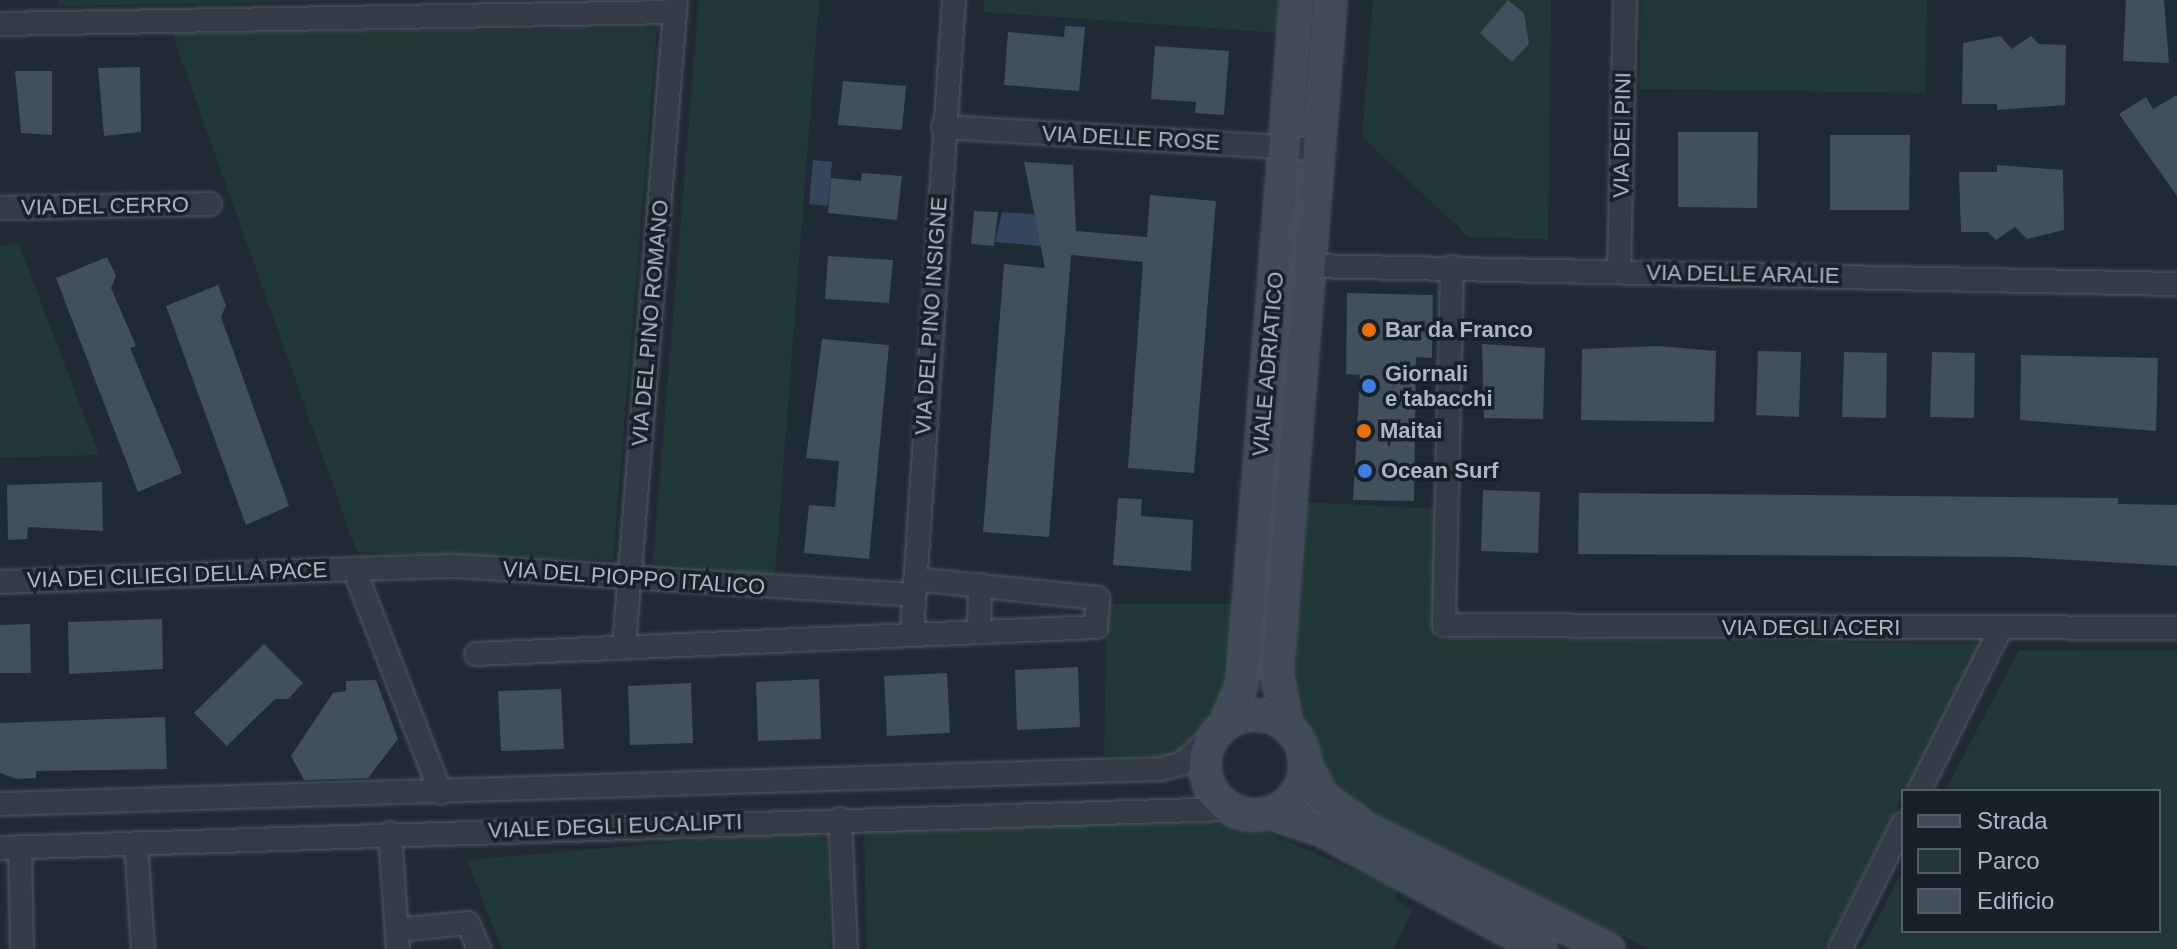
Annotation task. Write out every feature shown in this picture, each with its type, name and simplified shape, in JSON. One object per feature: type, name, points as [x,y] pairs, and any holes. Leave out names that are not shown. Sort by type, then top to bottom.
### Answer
[{"type":"street","name":"VIA DEL PINO INSIGNE","points":[[912,632],[943,127],[954,0]]},
{"type":"street","name":"VIALE ADRIATICO","points":[[1219,730],[1242,684],[1296,0]]},
{"type":"street","name":"VIALE ADRIATICO","points":[[1287,725],[1277,673],[1331,0]]},
{"type":"street","name":"VIA DEI PINI","points":[[1619,271],[1625,0]]},
{"type":"street","points":[[0,24],[676,6]]},
{"type":"street","name":"VIA DEL PINO ROMANO","points":[[624,646],[676,6]]},
{"type":"street","name":"VIA DELLE ROSE","points":[[943,127],[1318,149]]},
{"type":"street","name":"VIA DEL CERRO","points":[[0,208],[210,204]]},
{"type":"street","name":"VIA DELLE ARALIE","points":[[1309,266],[2177,284]]},
{"type":"street","name":"VIA DEGLI ACERI","points":[[1452,267],[1444,625],[2000,630],[2177,628]]},
{"type":"street","name":"VIA DEL PIOPPO ITALICO","points":[[354,569],[454,566],[629,579],[914,587],[980,585],[1098,598],[1096,627],[912,632],[476,654]]},
{"type":"street","name":"VIA DEI CILIEGI DELLA PACE","points":[[0,582],[354,569],[441,793]]},
{"type":"street","points":[[979,630],[980,585]]},
{"type":"street","points":[[1920,789],[2000,630]]},
{"type":"street","points":[[1541,949],[1321,830],[1268,813],[1230,809],[1208,785],[1219,730],[1256,714],[1287,725],[1323,796],[1365,828],[1609,949]]},
{"type":"street","name":"VIALE DEGLI EUCALIPTI","points":[[0,804],[1161,769],[1181,764],[1219,730]]},
{"type":"street","points":[[1268,813],[1296,793],[1304,761]]},
{"type":"street","name":"VIALE DEGLI EUCALIPTI","points":[[10,848],[390,833],[1230,809]]},
{"type":"street","points":[[840,819],[846,949]]},
{"type":"street","points":[[1840,949],[1901,828]]},
{"type":"street","points":[[390,833],[398,940],[468,923],[479,949]]},
{"type":"street","points":[[136,843],[143,949]]},
{"type":"street","points":[[10,848],[22,949]]},
{"type":"green space","points":[[58,0],[389,0],[58,6]]},
{"type":"green space","points":[[699,0],[819,0],[775,574],[653,563]]},
{"type":"green space","points":[[984,0],[1278,0],[1278,33],[983,12]]},
{"type":"green space","points":[[1373,0],[1551,0],[1548,239],[1469,237],[1362,137]]},
{"type":"green space","points":[[1641,0],[1927,0],[1925,93],[1639,89]]},
{"type":"green space","points":[[657,28],[613,560],[357,552],[172,33]]},
{"type":"green space","points":[[1296,169],[1307,169],[1267,692],[1258,693]]},
{"type":"green space","points":[[19,244],[99,455],[0,458],[0,245]]},
{"type":"green space","points":[[1307,502],[1437,509],[1435,638],[1981,644],[1907,789],[1901,789],[1901,800],[1825,949],[1649,949],[1369,812],[1333,780],[1311,750],[1291,683]]},
{"type":"green space","points":[[1107,604],[1233,604],[1232,668],[1214,720],[1172,755],[1104,755]]},
{"type":"green space","points":[[2019,650],[2177,651],[2177,949],[1862,949],[1901,874],[1901,933],[2161,933],[2161,789],[1946,789]]},
{"type":"green space","points":[[1200,821],[1263,831],[1399,889],[1394,899],[1413,909],[1394,949],[867,949],[864,831]]},
{"type":"green space","points":[[813,830],[827,843],[830,949],[502,949],[467,860]]},
{"type":"water","points":[[813,160],[832,162],[828,206],[809,204]]},
{"type":"water","points":[[1002,212],[1052,216],[1040,246],[995,242]]},
{"type":"building","points":[[1508,0],[1524,13],[1529,44],[1512,62],[1480,33]]},
{"type":"building","points":[[2126,0],[2164,0],[2169,63],[2123,61]]},
{"type":"building","points":[[1065,26],[1085,27],[1079,91],[1004,85],[1008,32],[1064,37]]},
{"type":"building","points":[[2000,36],[2012,49],[2031,36],[2039,44],[2066,45],[2065,105],[1997,110],[1997,104],[1962,104],[1963,43]]},
{"type":"building","points":[[1155,46],[1229,51],[1224,115],[1195,113],[1196,102],[1151,99]]},
{"type":"building","points":[[140,67],[141,132],[104,136],[98,68]]},
{"type":"building","points":[[15,71],[52,71],[52,135],[21,133]]},
{"type":"building","points":[[843,81],[906,86],[902,130],[838,125]]},
{"type":"building","points":[[2177,95],[2177,196],[2119,114],[2146,97],[2153,109]]},
{"type":"building","points":[[1678,132],[1758,132],[1757,208],[1678,207]]},
{"type":"building","points":[[1830,135],[1910,135],[1909,210],[1830,210]]},
{"type":"building","points":[[1024,162],[1073,165],[1076,231],[1147,237],[1150,195],[1216,201],[1194,473],[1128,468],[1143,262],[1071,255],[1049,537],[983,532],[1004,264],[1045,268]]},
{"type":"building","points":[[1997,165],[2063,170],[2064,230],[2027,239],[2015,227],[1996,240],[1988,232],[1961,232],[1959,172],[1997,172]]},
{"type":"building","points":[[862,173],[902,176],[897,220],[828,213],[831,178],[861,181]]},
{"type":"building","points":[[974,211],[998,212],[994,246],[971,244]]},
{"type":"building","points":[[828,256],[893,260],[889,303],[825,299]]},
{"type":"building","points":[[107,257],[116,276],[111,288],[136,346],[130,348],[182,473],[138,492],[56,278]]},
{"type":"building","points":[[218,285],[226,305],[221,317],[289,506],[246,525],[166,306]]},
{"type":"building","points":[[1347,293],[1433,295],[1432,358],[1416,357],[1414,501],[1353,500],[1360,375],[1346,374]]},
{"type":"building","points":[[822,339],[889,345],[869,559],[804,553],[809,505],[835,507],[839,461],[806,458]]},
{"type":"building","points":[[1482,344],[1545,348],[1543,419],[1484,418]]},
{"type":"building","points":[[1658,346],[1716,351],[1714,422],[1581,420],[1582,349]]},
{"type":"building","points":[[1758,351],[1801,352],[1799,417],[1756,415]]},
{"type":"building","points":[[1844,352],[1887,353],[1886,418],[1842,417]]},
{"type":"building","points":[[1932,352],[1975,353],[1974,418],[1930,417]]},
{"type":"building","points":[[2021,355],[2158,358],[2156,431],[2020,420]]},
{"type":"building","points":[[102,482],[103,531],[28,527],[27,539],[8,540],[7,485]]},
{"type":"building","points":[[1483,490],[1540,492],[1538,553],[1481,551]]},
{"type":"building","points":[[1579,493],[2118,498],[2118,504],[2177,505],[2177,566],[2021,557],[1578,554]]},
{"type":"building","points":[[1118,498],[1142,499],[1141,516],[1193,520],[1191,571],[1113,565]]},
{"type":"building","points":[[162,619],[163,669],[69,674],[68,622]]},
{"type":"building","points":[[30,624],[31,673],[0,673],[0,625]]},
{"type":"building","points":[[264,644],[303,683],[288,699],[275,699],[227,746],[194,713]]},
{"type":"building","points":[[1078,667],[1080,727],[1017,730],[1015,670]]},
{"type":"building","points":[[947,673],[950,733],[887,736],[884,676]]},
{"type":"building","points":[[819,679],[821,739],[758,741],[756,682]]},
{"type":"building","points":[[376,680],[398,739],[368,778],[304,780],[291,756],[333,693],[346,691],[346,681]]},
{"type":"building","points":[[691,683],[693,743],[630,745],[628,686]]},
{"type":"building","points":[[561,689],[564,749],[501,751],[498,691]]},
{"type":"building","points":[[165,717],[167,769],[36,771],[36,778],[17,779],[0,773],[0,723]]},
{"type":"place","name":"Bar da Franco","points":[[1369,330]]},
{"type":"place","name":"Giornali e tabacchi","points":[[1369,386]]},
{"type":"place","name":"Maitai","points":[[1364,431]]},
{"type":"place","name":"Ocean Surf","points":[[1365,471]]}]
